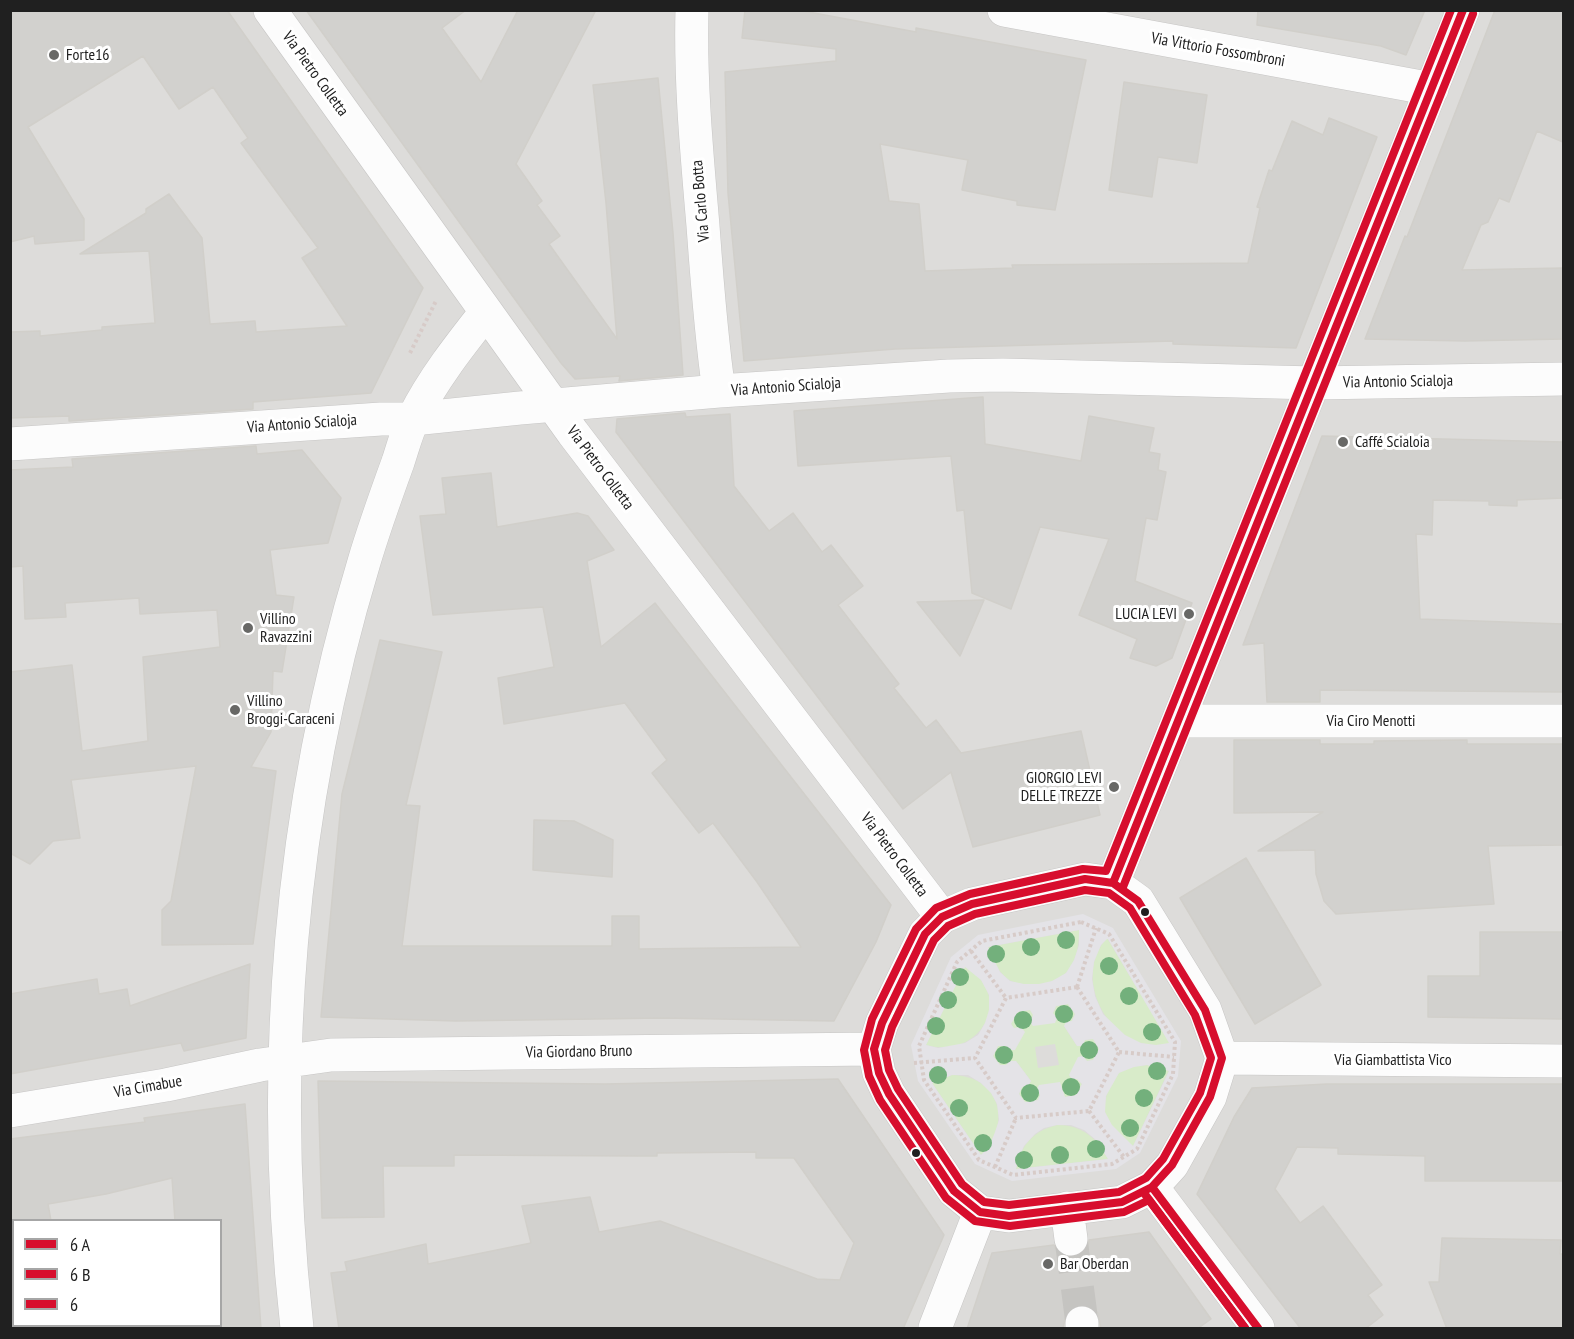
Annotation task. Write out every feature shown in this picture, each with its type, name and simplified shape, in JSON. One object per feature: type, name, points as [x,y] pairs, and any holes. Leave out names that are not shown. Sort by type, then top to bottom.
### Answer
[{"type":"street","name":"Via Pietro Colletta","points":[[270,10],[553,405],[942,917]]},
{"type":"street","name":"Via Carlo Botta","points":[[692,10],[695,131],[719,391]]},
{"type":"street","name":"Via Vittorio Fossombroni","points":[[1004,10],[1432,89]]},
{"type":"street","points":[[1113,883],[1463,10]]},
{"type":"street","points":[[297,1329],[287,1216],[284,1111],[290,966],[298,886],[324,714],[348,613],[376,524],[413,420],[446,364],[486,312]]},
{"type":"street","name":"Via Antonio Scialoja","points":[[10,444],[381,419],[413,420],[719,391],[949,376],[1003,375],[1314,383],[1563,380]]},
{"type":"street","name":"Via Ciro Menotti","points":[[1178,721],[1563,721]]},
{"type":"street","points":[[1085,879],[1113,883],[1138,901],[1205,1010],[1222,1058],[1210,1097],[1172,1165],[1152,1187],[1122,1202],[1069,1224],[980,1212],[954,1191],[889,1094],[879,1073],[874,1049],[882,1023],[925,934],[942,917],[972,904],[1085,879]]},
{"type":"street","name":"Via Giordano Bruno","points":[[286,1062],[331,1055],[874,1049]]},
{"type":"street","name":"Via Giambattista Vico","points":[[1222,1058],[1563,1061]]},
{"type":"street","name":"Via Cimabue","points":[[10,1111],[286,1062]]},
{"type":"street","points":[[1152,1187],[1258,1329]]},
{"type":"street","points":[[935,1329],[980,1212]]},
{"type":"path","points":[[1081,922],[1096,928],[1108,934],[1175,1042],[1173,1074],[1137,1149],[1112,1164],[1013,1175],[979,1160],[924,1080],[919,1046],[957,962],[982,941],[1081,922]]},
{"type":"path","points":[[1077,987],[1096,928]]},
{"type":"path","points":[[970,951],[1006,998]]},
{"type":"path","points":[[954,954],[961,959]]},
{"type":"path","points":[[1006,998],[1077,987]]},
{"type":"path","points":[[1077,987],[1119,1052]]},
{"type":"path","points":[[975,1058],[1006,998]]},
{"type":"path","points":[[1119,1052],[1174,1058]]},
{"type":"path","points":[[1089,1111],[1119,1052]]},
{"type":"path","points":[[914,1063],[975,1058]]},
{"type":"path","points":[[975,1058],[1016,1118]]},
{"type":"path","points":[[1089,1111],[1124,1157]]},
{"type":"path","points":[[1016,1118],[1089,1111]]},
{"type":"path","points":[[995,1167],[1016,1118]]},
{"type":"path","points":[[1012,1181],[1013,1175]]},
{"type":"shaded area","points":[[10,11],[1563,11],[1563,1328],[11,1328]]},
{"type":"shaded area","points":[[1083,914],[1113,928],[1181,1041],[1178,1076],[1140,1153],[1116,1169],[1012,1181],[975,1164],[918,1081],[911,1045],[951,957],[978,935]],"holes":[[[1079,930],[1079,945],[1066,973],[1052,981],[1039,984],[1010,981],[1000,972],[988,947]],[[1108,939],[1169,1043],[1156,1045],[1141,1043],[1125,1035],[1103,1014],[1095,996],[1092,979],[1094,962],[1101,945]],[[965,967],[981,980],[989,995],[989,1010],[985,1023],[978,1035],[965,1043],[938,1048],[926,1045]],[[1068,1004],[1075,1014],[1072,1021],[1066,1022],[1064,1026],[1077,1046],[1082,1046],[1085,1040],[1093,1039],[1099,1049],[1093,1060],[1087,1061],[1083,1056],[1078,1057],[1069,1075],[1082,1084],[1076,1095],[1065,1097],[1060,1082],[1039,1085],[1038,1100],[1025,1102],[1019,1094],[1022,1087],[1028,1086],[1031,1081],[1016,1061],[1000,1065],[993,1056],[998,1046],[1006,1046],[1009,1050],[1015,1050],[1025,1032],[1021,1027],[1014,1028],[1011,1024],[1018,1012],[1030,1010],[1033,1015],[1030,1022],[1033,1026],[1055,1023],[1057,1018],[1053,1013],[1056,1006]],[[1147,1065],[1169,1071],[1133,1146],[1112,1125],[1105,1112],[1106,1096],[1119,1073]],[[952,1075],[968,1075],[991,1093],[997,1104],[999,1120],[989,1147],[981,1155],[932,1083]],[[1071,1125],[1084,1130],[1096,1140],[1108,1159],[1016,1169],[1024,1146],[1044,1128]]]},
{"type":"green space","points":[[1079,930],[1075,959],[1069,970],[1060,978],[1046,983],[1032,985],[1011,981],[1000,971],[988,947]]},
{"type":"green space","points":[[1107,938],[1170,1043],[1156,1045],[1138,1042],[1122,1033],[1109,1021],[1094,988],[1093,970],[1097,953]]},
{"type":"green space","points":[[965,966],[980,979],[988,994],[990,1009],[985,1023],[976,1035],[962,1043],[946,1047],[926,1045]]},
{"type":"green space","points":[[1068,1004],[1075,1014],[1072,1021],[1064,1026],[1077,1046],[1082,1046],[1085,1040],[1093,1039],[1099,1049],[1093,1060],[1087,1061],[1077,1078],[1082,1084],[1076,1095],[1065,1097],[1062,1092],[1040,1095],[1038,1100],[1025,1103],[1019,1094],[1022,1086],[1028,1086],[1031,1081],[1016,1061],[1000,1065],[993,1056],[998,1046],[1006,1046],[1014,1029],[1011,1023],[1017,1012],[1030,1010],[1033,1015],[1053,1013],[1056,1006]],"holes":[[[1055,1044],[1059,1065],[1038,1068],[1035,1047]]]},
{"type":"green space","points":[[1147,1065],[1169,1070],[1133,1146],[1108,1120],[1105,1110],[1106,1098],[1116,1075],[1130,1068]]},
{"type":"green space","points":[[952,1075],[968,1077],[981,1083],[991,1092],[996,1103],[999,1116],[997,1129],[981,1155],[932,1083]]},
{"type":"green space","points":[[1057,1125],[1074,1127],[1088,1134],[1108,1159],[1016,1169],[1021,1153],[1029,1140],[1041,1131]]},
{"type":"building","points":[[10,10],[227,10],[423,288],[371,393],[253,402],[253,409],[69,421],[69,416],[10,418],[10,332],[40,331],[40,336],[102,330],[102,327],[155,323],[149,251],[80,254],[146,213],[146,209],[169,194],[202,238],[210,324],[255,321],[256,332],[347,326],[302,258],[318,248],[241,143],[248,138],[213,87],[179,109],[143,56],[28,127],[84,219],[84,240],[35,244],[34,236],[10,242]]},
{"type":"building","points":[[306,10],[466,10],[442,28],[481,82],[518,10],[596,10],[516,164],[542,201],[537,205],[560,236],[549,244],[617,339],[606,203],[593,85],[658,78],[673,233],[683,375],[619,381],[620,376],[575,379],[561,363]]},
{"type":"building","points":[[745,10],[798,10],[916,32],[916,28],[1086,60],[1055,210],[1017,205],[1017,201],[962,190],[968,160],[880,144],[889,201],[919,204],[925,271],[1013,268],[1012,265],[1248,263],[1260,208],[1257,207],[1269,170],[1272,171],[1292,121],[1323,135],[1329,118],[1377,137],[1296,348],[1173,344],[1173,341],[895,349],[744,361],[728,193],[725,72],[836,61],[836,49],[742,38]]},
{"type":"building","points":[[1258,10],[1425,10],[1406,55],[1381,46],[1257,25]]},
{"type":"building","points":[[1495,10],[1563,10],[1563,142],[1537,131],[1509,202],[1499,198],[1488,222],[1481,225],[1462,270],[1563,268],[1563,339],[1465,341],[1365,339],[1405,236],[1407,237]]},
{"type":"building","points":[[1124,82],[1207,95],[1197,163],[1158,157],[1152,197],[1109,190]]},
{"type":"building","points":[[983,397],[985,444],[1081,461],[1089,416],[1154,428],[1149,452],[1160,454],[1158,470],[1166,472],[1157,520],[1146,518],[1135,581],[1192,603],[1172,658],[1156,666],[1130,658],[1137,639],[1079,615],[1109,539],[1040,527],[1011,609],[972,593],[964,510],[957,511],[951,456],[798,466],[794,411]]},
{"type":"building","points":[[685,413],[686,417],[730,414],[734,486],[769,531],[793,513],[822,552],[831,545],[863,586],[838,605],[899,684],[894,688],[926,728],[936,720],[961,753],[1081,731],[1100,815],[973,847],[951,772],[903,809],[616,432],[617,419]]},
{"type":"building","points":[[1322,436],[1563,442],[1563,498],[1517,500],[1517,506],[1489,505],[1489,501],[1433,500],[1432,535],[1416,534],[1420,619],[1563,624],[1563,692],[1320,690],[1320,702],[1267,702],[1264,643],[1243,645]]},
{"type":"building","points":[[256,446],[257,454],[302,450],[341,498],[328,543],[270,550],[276,595],[294,597],[282,672],[273,671],[271,732],[251,767],[276,771],[253,944],[162,945],[162,910],[171,901],[196,766],[71,780],[80,838],[53,841],[30,864],[10,853],[10,672],[72,665],[82,751],[148,741],[143,657],[220,647],[217,610],[140,614],[139,598],[65,603],[66,617],[25,619],[23,566],[10,567],[10,470],[73,467],[72,459]]},
{"type":"building","points":[[491,473],[497,527],[577,513],[588,516],[614,550],[587,561],[601,647],[655,603],[891,905],[876,942],[834,1021],[663,1018],[456,1021],[321,1017],[342,794],[380,640],[442,652],[406,805],[420,806],[402,946],[612,946],[612,916],[639,916],[639,949],[801,947],[713,823],[699,833],[652,773],[667,760],[625,703],[504,724],[498,678],[554,667],[543,607],[433,615],[420,516],[446,514],[442,478]]},
{"type":"building","points":[[984,600],[960,656],[917,602]]},
{"type":"building","points":[[1234,740],[1320,740],[1320,744],[1467,740],[1467,744],[1563,744],[1563,845],[1488,846],[1494,904],[1336,914],[1324,901],[1316,874],[1315,850],[1258,851],[1323,812],[1234,813]]},
{"type":"building","points":[[534,820],[574,821],[613,840],[612,877],[533,870]]},
{"type":"building","points":[[1246,858],[1321,985],[1255,1024],[1180,898]]},
{"type":"building","points":[[1480,932],[1563,932],[1563,1019],[1428,1017],[1428,976],[1480,976]]},
{"type":"building","points":[[250,964],[246,1038],[184,1051],[181,1043],[10,1074],[10,994],[97,979],[99,994],[127,989],[130,1006]]},
{"type":"building","points":[[838,1079],[944,1235],[903,1329],[339,1329],[331,1273],[347,1271],[345,1262],[426,1244],[428,1264],[531,1243],[522,1206],[590,1197],[599,1232],[660,1221],[817,1279],[840,1280],[854,1243],[794,1158],[756,1158],[756,1152],[657,1153],[657,1156],[454,1155],[454,1166],[383,1166],[384,1217],[322,1218],[318,1081],[605,1084]]},
{"type":"building","points":[[1327,1084],[1563,1084],[1563,1181],[1425,1181],[1425,1156],[1338,1154],[1338,1148],[1297,1147],[1275,1189],[1300,1223],[1323,1206],[1382,1285],[1368,1295],[1383,1315],[1365,1329],[1301,1329],[1197,1194],[1234,1117],[1252,1088]]},
{"type":"building","points":[[245,1104],[261,1329],[220,1329],[222,1327],[222,1219],[175,1219],[172,1178],[106,1194],[48,1204],[51,1219],[12,1219],[10,1221],[10,1139],[145,1122],[144,1118]]},
{"type":"building","points":[[1149,1232],[1211,1319],[1197,1329],[1101,1329],[1098,1313],[1083,1304],[1073,1307],[1066,1313],[1063,1329],[967,1329],[992,1253],[1054,1245],[1063,1256],[1074,1257],[1083,1253],[1088,1247],[1089,1240]]},
{"type":"building","points":[[1442,1238],[1561,1240],[1563,1329],[1447,1329],[1429,1282],[1439,1282]]},
{"type":"tunnel","points":[[1071,1239],[1082,1323]]},
{"type":"transit line","name":"6","points":[[1245,1328],[1149,1200],[1124,1212],[1010,1226],[975,1221],[946,1198],[880,1100],[869,1076],[864,1050],[872,1019],[916,929],[936,908],[970,894],[1083,869],[1106,871],[1451,10]]},
{"type":"transit line","points":[[1113,883],[1463,10]]},
{"type":"transit line","points":[[1123,887],[1473,14]]},
{"type":"transit line","points":[[1085,879],[1113,883],[1138,901],[1205,1010],[1222,1058],[1210,1097],[1172,1165],[1152,1187],[1122,1202],[1009,1216],[980,1212],[954,1191],[889,1094],[879,1073],[874,1049],[882,1023],[925,934],[942,917],[972,904],[1085,879]]},
{"type":"transit line","points":[[1085,890],[1109,893],[1130,908],[1195,1015],[1211,1058],[1200,1093],[1163,1159],[1146,1178],[1119,1192],[1009,1205],[984,1202],[962,1184],[898,1089],[889,1070],[885,1050],[892,1027],[934,940],[948,926],[975,914],[1085,890]]},
{"type":"transit line","points":[[1152,1187],[1258,1328]]},
{"type":"transit line","points":[[1144,1193],[1245,1328]]},
{"type":"place","name":"Forte16","points":[[54,55]]},
{"type":"place","name":"Caffé Scialoia","points":[[1343,442]]},
{"type":"place","name":"LUCIA LEVI","points":[[1189,614]]},
{"type":"place","name":"Villino Ravazzini","points":[[248,628]]},
{"type":"place","name":"Villino Broggi-Caraceni","points":[[235,710]]},
{"type":"place","name":"GIORGIO LEVI DELLE TREZZE","points":[[1114,787]]},
{"type":"place","name":"Bar Oberdan","points":[[1048,1264]]}]
